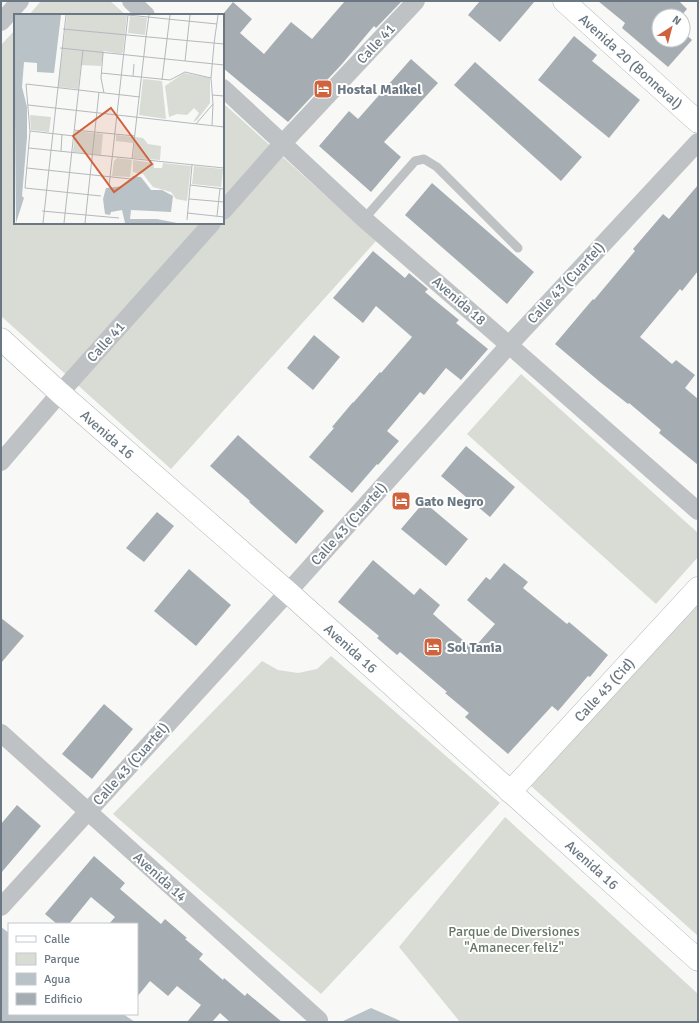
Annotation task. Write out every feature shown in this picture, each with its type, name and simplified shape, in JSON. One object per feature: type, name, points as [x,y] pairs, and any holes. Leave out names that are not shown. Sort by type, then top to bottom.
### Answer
[{"type":"street","points":[[131,1],[145,14]]},
{"type":"street","name":"Calle 41","points":[[224,210],[282,144],[416,1]]},
{"type":"street","name":"Avenida 20 (Bonneval)","points":[[564,1],[698,122]]},
{"type":"street","name":"Avenida 18","points":[[224,89],[364,219],[698,511]]},
{"type":"street","name":"Calle 43 (Cuartel)","points":[[1,907],[288,592],[509,345],[698,142]]},
{"type":"street","name":"Calle 41","points":[[1,462],[60,393],[211,224]]},
{"type":"street","name":"Avenida 16","points":[[1,339],[60,393],[288,592],[698,960]]},
{"type":"street","name":"Calle 45 (Cid)","points":[[510,792],[698,588]]},
{"type":"street","name":"Avenida 14","points":[[1,733],[319,1020]]},
{"type":"lane","points":[[364,219],[415,161],[424,159],[437,167],[518,248]]},
{"type":"green space","points":[[41,1],[110,1],[125,14],[30,14]]},
{"type":"green space","points":[[14,31],[14,224],[224,224],[224,104],[376,241],[171,469],[1,316],[1,45]]},
{"type":"green space","points":[[521,374],[698,533],[698,557],[656,604],[467,434]]},
{"type":"green space","points":[[698,598],[698,936],[530,785]]},
{"type":"green space","points":[[331,656],[500,803],[321,994],[113,814],[262,661],[278,670],[298,673],[317,669]]},
{"type":"green space","name":"Parque de Diversiones \"Amanecer feliz\"","points":[[505,817],[698,994],[698,1022],[460,1022],[399,947]]},
{"type":"water","points":[[1,927],[8,932],[8,1015],[124,1015],[135,1022],[1,1022]]},
{"type":"water","points":[[371,1008],[403,1022],[341,1022]]},
{"type":"building","points":[[345,1],[402,1],[376,28],[374,26],[342,64],[288,122],[224,69],[223,14],[233,2],[252,19],[240,33],[264,54],[291,22],[312,39]]},
{"type":"building","points":[[480,1],[535,1],[500,42],[468,15]]},
{"type":"building","points":[[598,1],[679,1],[686,8],[651,8],[651,48],[685,48],[668,67],[622,28],[625,23]]},
{"type":"building","points":[[574,36],[597,55],[592,61],[640,100],[609,138],[538,80]]},
{"type":"building","points":[[411,59],[438,83],[384,142],[401,157],[371,192],[319,146],[349,111],[358,119]]},
{"type":"building","points":[[475,62],[582,157],[561,181],[454,85]]},
{"type":"building","points":[[432,183],[534,272],[507,304],[405,215]]},
{"type":"building","points":[[698,185],[698,271],[682,291],[680,289],[640,337],[672,364],[676,360],[695,375],[685,388],[698,399],[698,465],[659,433],[661,430],[555,344],[635,251],[633,249],[663,214],[669,219]]},
{"type":"building","points":[[373,251],[405,278],[409,273],[428,289],[425,292],[459,320],[456,323],[488,349],[461,380],[446,368],[424,395],[420,392],[387,431],[399,441],[352,493],[309,457],[334,428],[332,427],[353,402],[380,372],[381,373],[412,337],[376,306],[363,323],[333,298]]},
{"type":"building","points":[[314,335],[340,357],[313,390],[287,368]]},
{"type":"building","points":[[238,435],[324,511],[296,544],[210,466]]},
{"type":"building","points":[[466,446],[515,487],[490,517],[441,476]]},
{"type":"building","points":[[424,502],[468,539],[446,566],[401,529]]},
{"type":"building","points":[[157,512],[174,526],[144,562],[126,548]]},
{"type":"building","points":[[373,560],[414,595],[420,588],[440,605],[433,614],[473,649],[495,624],[467,600],[486,577],[490,580],[504,563],[528,582],[523,588],[567,624],[569,622],[608,655],[590,677],[588,676],[558,711],[552,706],[508,754],[465,717],[469,713],[445,693],[447,692],[400,652],[397,655],[377,638],[379,636],[338,602]]},
{"type":"building","points":[[189,569],[231,605],[196,646],[154,611]]},
{"type":"building","points":[[1,618],[24,636],[1,663]]},
{"type":"building","points":[[104,704],[133,729],[92,779],[62,754]]},
{"type":"building","points":[[17,805],[41,826],[1,873],[1,824]]},
{"type":"building","points":[[94,856],[125,883],[120,889],[161,924],[165,919],[187,938],[185,939],[203,954],[199,959],[223,980],[224,978],[245,996],[247,993],[282,1022],[230,1022],[220,1013],[212,1022],[187,1022],[201,1005],[177,986],[168,996],[150,981],[138,996],[138,923],[110,923],[115,917],[91,897],[70,923],[56,923],[45,914]]},
{"type":"place","name":"Hostal Maikel","points":[[323,89]]},
{"type":"place","name":"Gato Negro","points":[[401,501]]},
{"type":"place","name":"Sol Tania","points":[[433,647]]}]
